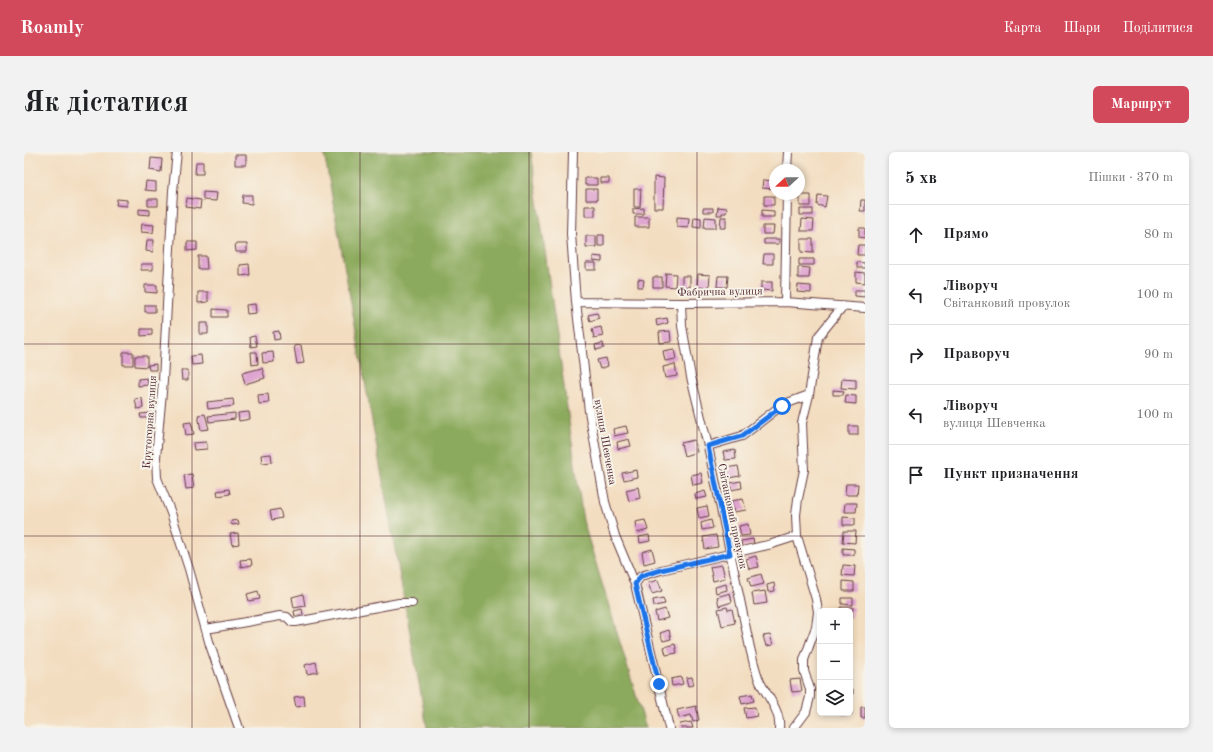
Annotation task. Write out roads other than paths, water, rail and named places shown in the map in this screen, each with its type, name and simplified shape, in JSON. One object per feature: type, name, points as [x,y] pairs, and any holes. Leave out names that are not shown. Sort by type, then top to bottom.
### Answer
[{"type":"street","name":"Крутогорна вулиця","points":[[177,152],[173,191],[163,381],[156,457],[157,478],[173,520],[206,630],[238,728]]},
{"type":"street","name":"вулиця Шевченка","points":[[573,152],[571,234],[576,302],[589,411],[600,474],[615,536],[635,584],[669,728]]},
{"type":"street","points":[[788,152],[788,164]]},
{"type":"street","points":[[785,302],[787,200]]},
{"type":"street","name":"Фабрична вулиця","points":[[576,302],[785,302],[865,308]]},
{"type":"street","name":"Світанковий провулок","points":[[681,303],[682,326],[690,369],[708,446],[755,668],[776,714],[779,722],[779,728]]},
{"type":"street","points":[[794,728],[806,712],[810,697],[810,689],[804,672],[804,660],[816,627],[818,612],[816,599],[797,536],[797,504],[804,470],[802,423],[809,395],[818,337],[843,306]]},
{"type":"street","points":[[708,446],[742,436],[782,406],[809,395]]},
{"type":"street","points":[[635,584],[641,576],[772,544],[797,536]]},
{"type":"street","points":[[206,630],[280,616],[287,617],[292,622],[296,622],[398,603],[412,603]]}]
